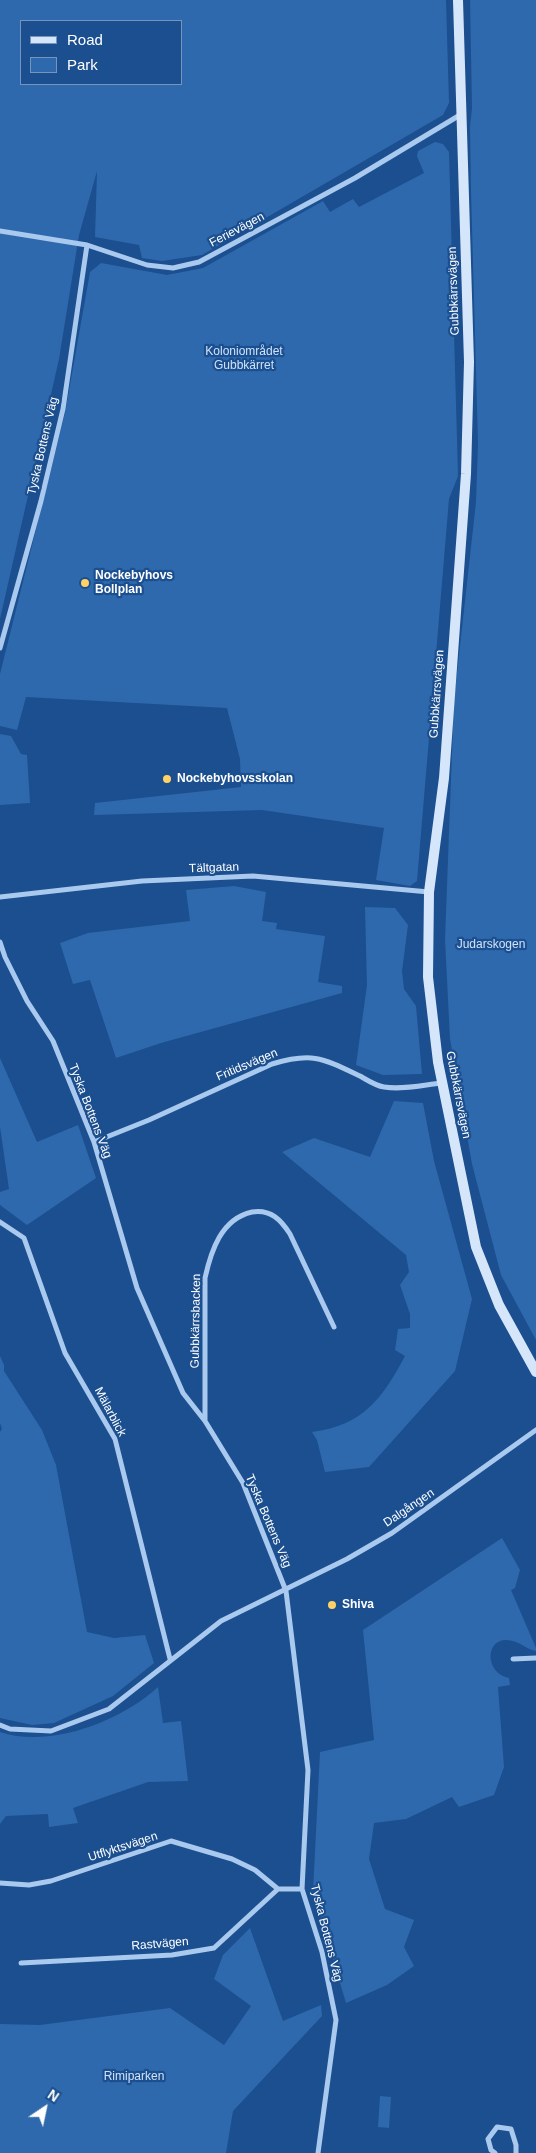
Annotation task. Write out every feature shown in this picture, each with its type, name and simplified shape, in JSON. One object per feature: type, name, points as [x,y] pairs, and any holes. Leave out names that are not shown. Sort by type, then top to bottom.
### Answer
[{"type":"street","name":"Gubbkärrsvägen","points":[[458,0],[469,362],[466,474],[444,778],[429,892],[428,977],[438,1062],[476,1247],[499,1305],[536,1372]]},
{"type":"street","name":"Ferievägen","points":[[0,231],[87,245],[147,265],[173,268],[199,262],[355,178],[461,114]]},
{"type":"street","name":"Tyska Bottens Väg","points":[[0,648],[41,501],[63,409],[87,245]]},
{"type":"street","name":"Tältgatan","points":[[0,897],[142,882],[253,876],[429,892]]},
{"type":"street","name":"Tyska Bottens Väg","points":[[0,942],[26,1001],[53,1042],[94,1142],[137,1288],[183,1394],[205,1420],[243,1482],[286,1591],[308,1770],[302,1889],[322,1952],[336,2020],[318,2153]]},
{"type":"street","name":"Fritidsvägen","points":[[94,1142],[149,1120],[272,1064],[291,1058],[311,1056],[339,1066],[382,1087],[402,1088],[442,1083]]},
{"type":"street","name":"Gubbkärrsbacken","points":[[205,1420],[205,1278],[210,1256],[221,1233],[242,1214],[261,1210],[281,1220],[290,1234],[334,1327]]},
{"type":"street","name":"Mälarblick","points":[[0,1222],[24,1238],[65,1353],[115,1439],[170,1659]]},
{"type":"street","name":"Dalgången","points":[[286,1591],[347,1559],[392,1532],[536,1430]]},
{"type":"street","points":[[0,1725],[10,1729],[50,1732],[109,1709],[170,1659],[221,1621],[286,1591]]},
{"type":"street","points":[[513,1659],[536,1658]]},
{"type":"street","name":"Utflyktsvägen","points":[[0,1883],[29,1885],[51,1881],[171,1842],[232,1859],[255,1870],[278,1889]]},
{"type":"street","points":[[278,1889],[302,1889]]},
{"type":"street","name":"Rastvägen","points":[[21,1963],[172,1955],[214,1948],[278,1889]]},
{"type":"street","points":[[495,2153],[491,2150],[488,2139],[497,2127],[511,2129],[516,2145],[516,2153]]},
{"type":"green space","points":[[0,0],[446,0],[449,103],[443,115],[202,255],[162,261],[142,258],[139,245],[95,237],[97,171],[79,235],[59,359],[0,619]]},
{"type":"green space","name":"Judarskogen","points":[[470,0],[536,0],[536,1340],[501,1275],[472,1164],[450,1039],[445,939],[454,700],[476,502],[478,443],[471,191]]},
{"type":"green space","name":"Koloniområdet Gubbkärret","points":[[435,142],[443,144],[449,152],[458,476],[449,499],[417,881],[410,886],[376,880],[384,828],[262,810],[94,815],[95,803],[241,787],[240,759],[227,708],[26,697],[17,730],[0,726],[0,674],[65,413],[90,272],[101,263],[167,275],[203,268],[323,201],[330,212],[353,199],[359,207],[424,173],[417,156],[418,151]]},
{"type":"green space","points":[[0,734],[11,736],[21,754],[27,755],[30,803],[0,805]]},
{"type":"green space","points":[[234,886],[266,892],[262,921],[277,923],[276,929],[325,936],[318,982],[342,986],[342,993],[161,1043],[116,1058],[90,980],[73,984],[60,943],[88,933],[190,921],[186,890]]},
{"type":"green space","points":[[365,907],[395,908],[408,925],[402,971],[404,989],[416,1006],[422,1074],[383,1075],[356,1065],[367,985]]},
{"type":"green space","points":[[0,1058],[37,1142],[78,1125],[96,1178],[27,1225],[0,1205],[0,1192],[9,1189],[0,1127]]},
{"type":"green space","points":[[394,1101],[423,1103],[434,1161],[472,1299],[455,1371],[369,1467],[325,1472],[317,1440],[312,1432],[345,1424],[369,1408],[388,1385],[405,1356],[395,1350],[398,1329],[410,1328],[410,1314],[400,1285],[409,1272],[406,1255],[282,1152],[314,1138],[370,1157]]},
{"type":"green space","points":[[0,1356],[4,1365],[4,1371],[42,1430],[56,1465],[87,1632],[114,1638],[145,1635],[154,1663],[113,1696],[54,1723],[32,1725],[0,1718],[0,1432],[2,1429],[0,1423]]},
{"type":"green space","points":[[502,1538],[520,1570],[515,1588],[511,1590],[536,1648],[536,1651],[515,1641],[506,1640],[499,1641],[491,1651],[492,1664],[495,1670],[509,1678],[510,1685],[498,1687],[504,1767],[494,1795],[459,1807],[452,1797],[406,1819],[374,1823],[369,1859],[385,1909],[414,1920],[404,1947],[414,1966],[387,1985],[346,2003],[313,1892],[320,1752],[374,1740],[363,1630]]},
{"type":"green space","points":[[158,1687],[163,1723],[181,1721],[188,1781],[148,1782],[73,1808],[78,1823],[49,1827],[48,1814],[6,1816],[0,1824],[0,1732],[20,1736],[41,1737],[84,1729],[125,1711]]},
{"type":"green space","name":"Rimiparken","points":[[250,1928],[283,2021],[321,2005],[322,2016],[233,2111],[226,2153],[0,2153],[0,2024],[40,2025],[170,2008],[224,2045],[251,2006],[214,1979],[223,1955]]},
{"type":"green space","points":[[380,2096],[391,2097],[389,2128],[378,2127]]},
{"type":"place","name":"Nockebyhovs Bollplan","points":[[85,583]]},
{"type":"place","name":"Nockebyhovsskolan","points":[[167,779]]},
{"type":"place","name":"Shiva","points":[[332,1605]]}]
